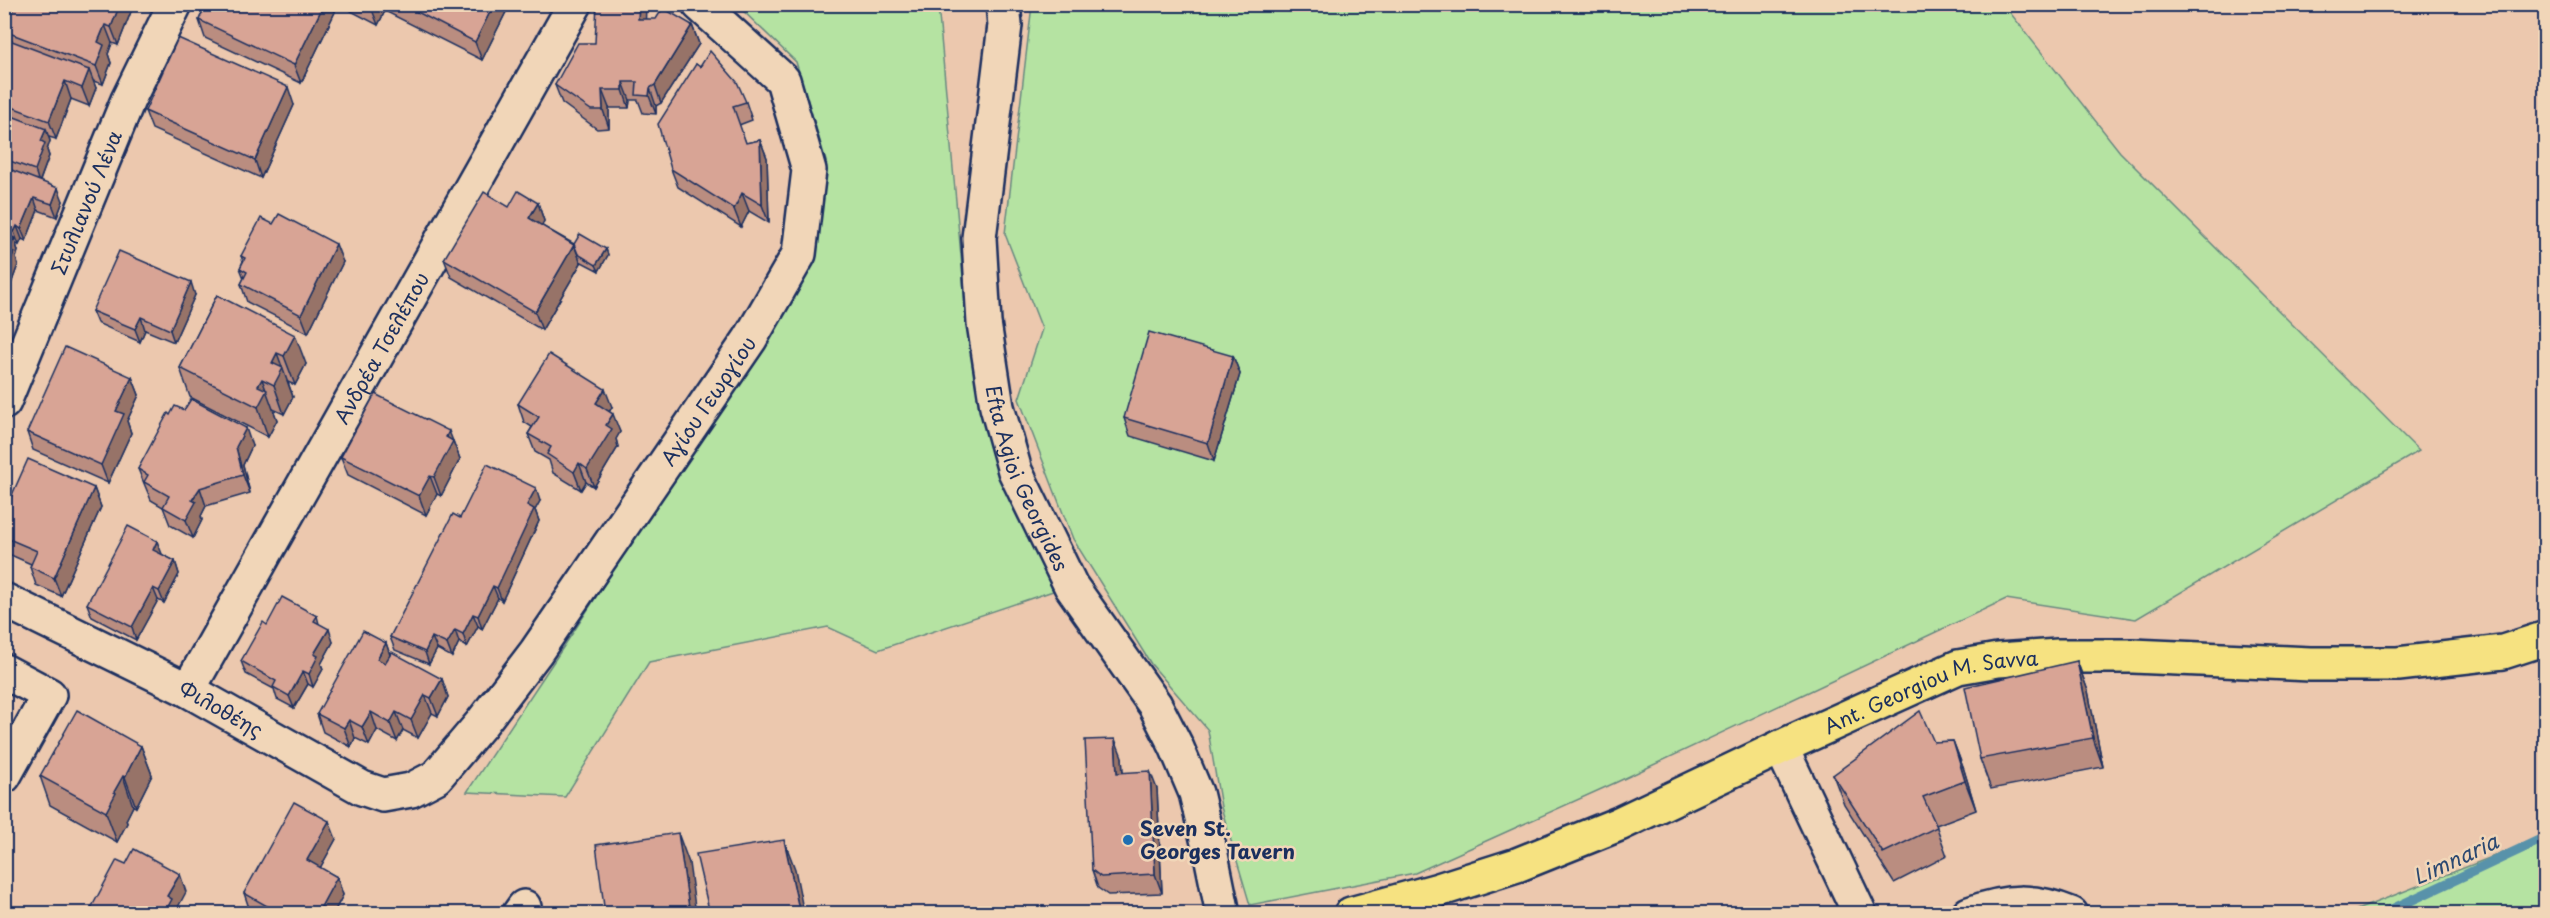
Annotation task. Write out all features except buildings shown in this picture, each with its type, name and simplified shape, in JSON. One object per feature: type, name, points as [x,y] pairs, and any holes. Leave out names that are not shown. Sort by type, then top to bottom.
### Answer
[{"type":"main road","name":"Ant. Georgiou M. Savva","points":[[1351,914],[1517,865],[1619,824],[1780,747],[1958,667],[1998,660],[2058,656],[2133,656],[2310,664],[2398,664],[2503,651],[2546,638]]},
{"type":"street","name":"Στυλιανού Λένα","points":[[4,402],[128,100],[175,4]]},
{"type":"street","name":"Ανδρέα Τσελέπου","points":[[188,690],[575,4]]},
{"type":"street","name":"Αγίου Γεωργίου","points":[[436,777],[481,724],[536,652],[750,339],[799,254],[809,170],[783,80],[699,4]]},
{"type":"street","name":"Efta Agioi Georgides","points":[[1004,4],[1005,25],[979,238],[984,324],[997,407],[1015,471],[1071,586],[1155,705],[1176,746],[1196,793],[1223,914]]},
{"type":"street","name":"Φιλοθέης","points":[[4,600],[188,690],[362,788],[383,795],[411,790],[436,777]]},
{"type":"street","points":[[4,670],[49,695],[4,776]]},
{"type":"street","points":[[1780,747],[1860,914]]},
{"type":"street","points":[[1969,914],[1984,908],[2022,901],[2047,904],[2071,914]]},
{"type":"green space","points":[[737,5],[938,5],[967,321],[1003,484],[1053,591],[878,650],[828,627],[649,662],[565,797],[467,792],[576,628],[811,262],[826,161],[796,62]]},
{"type":"green space","points":[[1032,5],[2004,5],[2120,152],[2419,451],[2136,619],[2006,599],[1617,782],[1415,873],[1250,905],[1221,807],[1208,730],[1151,664],[1073,539],[1019,399],[1042,329],[1005,234]]},
{"type":"green space","points":[[2545,836],[2545,913],[2349,913]]},
{"type":"waterway","name":"Limnaria","points":[[2382,914],[2546,837]]},
{"type":"place","name":"Seven St. Georges Tavern","points":[[1128,840]]}]
